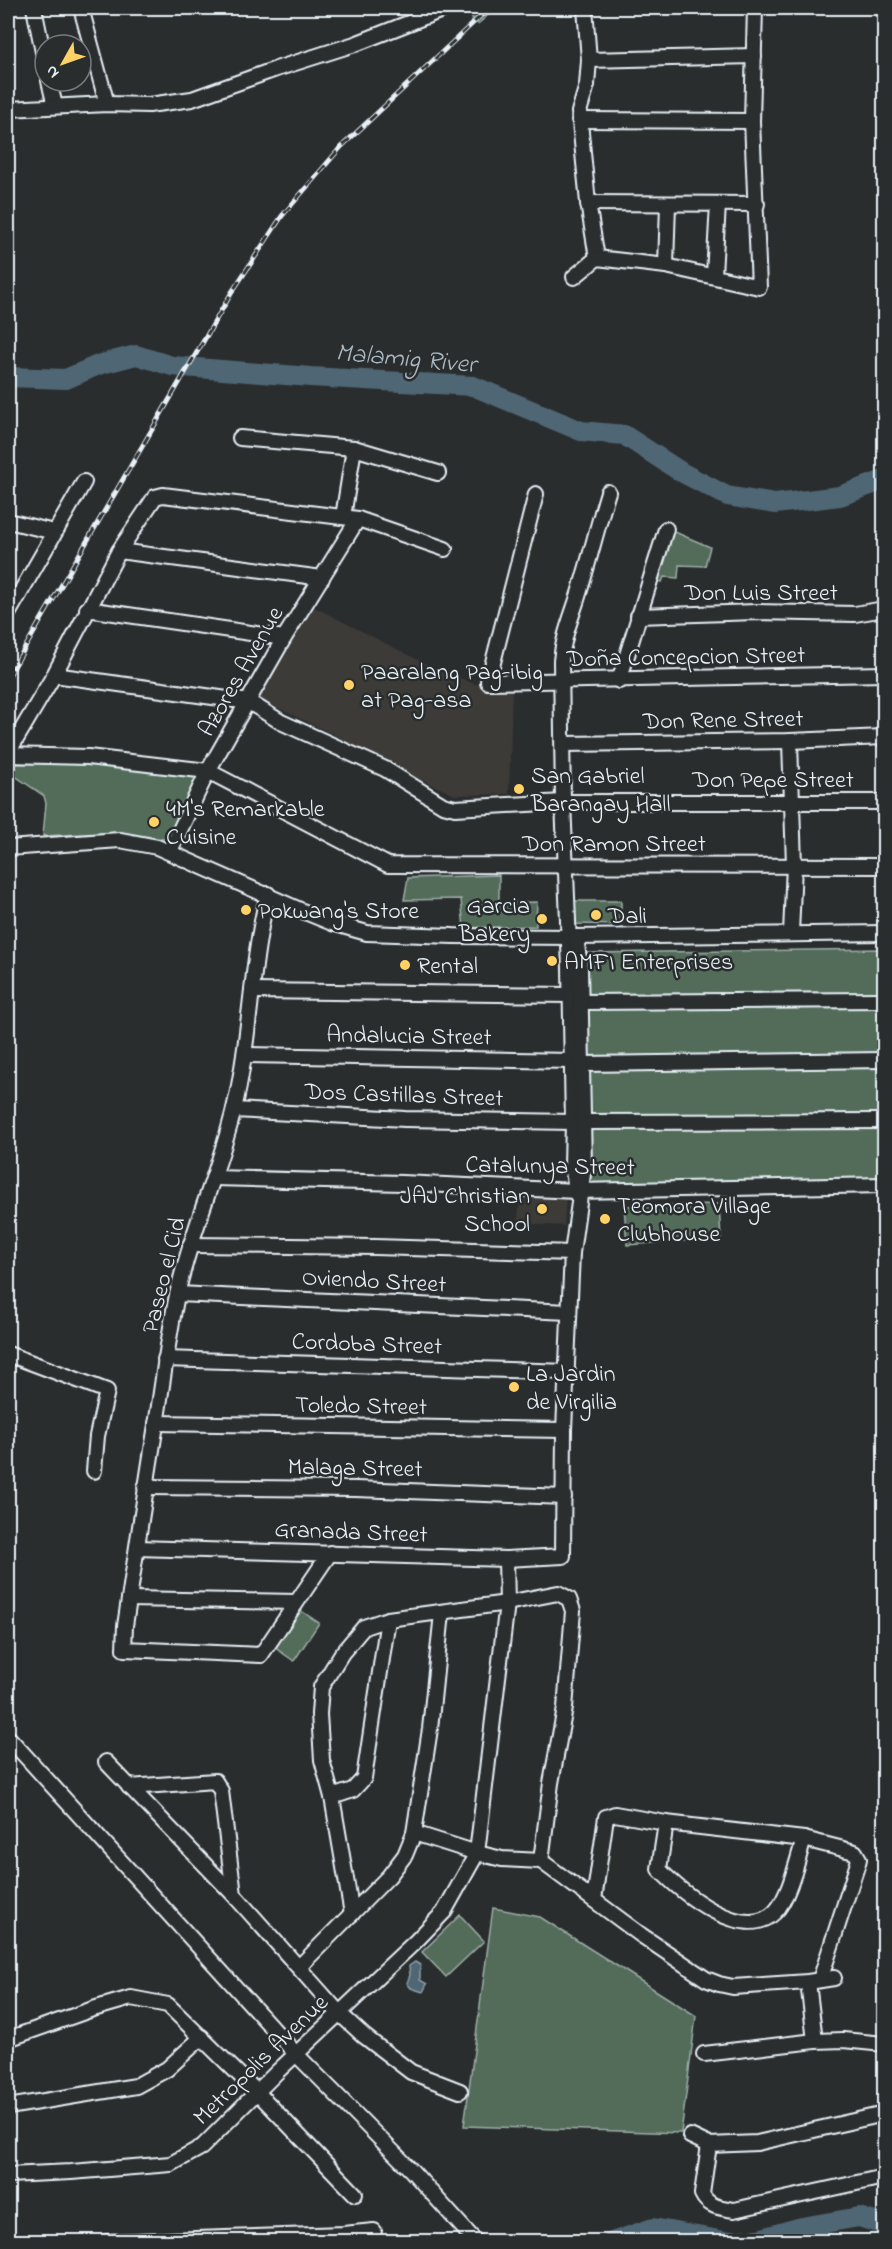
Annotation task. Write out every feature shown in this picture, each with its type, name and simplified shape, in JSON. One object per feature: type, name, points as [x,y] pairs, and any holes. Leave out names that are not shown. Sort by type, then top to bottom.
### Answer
[{"type":"street","points":[[34,8],[39,33]]},
{"type":"street","points":[[81,8],[107,104]]},
{"type":"street","points":[[8,109],[107,104],[149,105],[192,99],[355,44],[447,8]]},
{"type":"street","points":[[585,8],[589,60],[587,85],[580,104],[579,120],[588,203],[597,258]]},
{"type":"street","points":[[574,277],[597,258],[666,266],[759,286],[753,121],[755,8]]},
{"type":"street","points":[[589,60],[754,56]]},
{"type":"street","points":[[52,93],[55,106]]},
{"type":"street","points":[[579,120],[753,121]]},
{"type":"street","points":[[588,203],[757,204]]},
{"type":"street","points":[[666,266],[668,204]]},
{"type":"street","points":[[714,275],[718,204]]},
{"type":"street","points":[[240,438],[354,448],[438,473]]},
{"type":"street","points":[[342,517],[354,448]]},
{"type":"street","points":[[8,614],[14,588],[54,532],[84,482]]},
{"type":"street","points":[[564,1497],[564,1430],[572,1253],[584,1167],[578,1122],[575,999],[563,802],[561,661],[565,634],[608,492]]},
{"type":"street","name":"Doña Concepcion Street","points":[[536,494],[488,682],[885,674]]},
{"type":"street","points":[[208,771],[88,757],[8,754],[54,675],[119,551],[149,503],[159,495],[358,519],[445,549]]},
{"type":"street","name":"Azores Avenue","points":[[170,851],[208,771],[284,638],[358,519]]},
{"type":"street","points":[[8,521],[54,532]]},
{"type":"street","points":[[619,681],[666,529]]},
{"type":"street","points":[[119,551],[322,578]]},
{"type":"street","points":[[87,609],[284,638]]},
{"type":"street","name":"Don Luis Street","points":[[638,616],[756,612],[855,614],[885,609]]},
{"type":"street","points":[[54,675],[249,702]]},
{"type":"street","name":"Don Pepe Street","points":[[249,702],[281,722],[385,769],[443,805],[455,808],[563,802],[885,802]]},
{"type":"street","name":"Don Rene Street","points":[[563,744],[790,741],[885,737]]},
{"type":"street","points":[[790,741],[794,864],[791,933]]},
{"type":"street","name":"Don Ramon Street","points":[[208,771],[388,866],[794,864],[885,866]]},
{"type":"street","points":[[8,848],[120,840],[170,851],[332,923],[367,933],[572,937],[885,933]]},
{"type":"street","name":"Paseo el Cid","points":[[268,894],[262,916],[246,1054],[234,1110],[214,1178],[190,1245],[165,1359],[129,1599],[124,1648],[261,1655],[296,1602]]},
{"type":"street","points":[[252,991],[575,999],[885,1000]]},
{"type":"street","name":"Andalucia Street","points":[[246,1054],[578,1063],[885,1060]]},
{"type":"street","name":"Dos Castillas Street","points":[[234,1110],[405,1119],[578,1122],[885,1121]]},
{"type":"street","name":"Catalunya Street","points":[[214,1178],[402,1183],[579,1194],[885,1185]]},
{"type":"street","points":[[190,1245],[375,1247],[572,1253]]},
{"type":"street","name":"Oviendo Street","points":[[178,1294],[569,1312]]},
{"type":"street","points":[[8,1354],[107,1391],[97,1436],[94,1471]]},
{"type":"street","name":"Cordoba Street","points":[[165,1359],[568,1372]]},
{"type":"street","name":"Toledo Street","points":[[156,1423],[564,1430]]},
{"type":"street","name":"Malaga Street","points":[[145,1487],[356,1489],[564,1497]]},
{"type":"street","name":"Granada Street","points":[[137,1548],[506,1559],[563,1556],[564,1497]]},
{"type":"street","points":[[129,1599],[296,1602],[330,1553]]},
{"type":"street","points":[[477,1853],[507,1603],[506,1559]]},
{"type":"street","points":[[352,1914],[332,1797],[322,1760],[319,1714],[321,1686],[342,1653],[364,1627],[388,1619],[442,1613],[558,1593],[569,1599],[573,1611],[565,1708],[551,1783],[541,1860]]},
{"type":"street","points":[[299,1967],[390,1876],[405,1855],[414,1833],[430,1729],[442,1613]]},
{"type":"street","points":[[332,1797],[353,1790],[364,1778],[388,1619]]},
{"type":"street","points":[[8,1737],[296,2054],[412,2171],[476,2241]]},
{"type":"street","points":[[106,1762],[234,1895],[340,2014],[394,2061],[411,2072],[460,2091]]},
{"type":"street","points":[[129,1787],[215,1781],[221,1791],[234,1895]]},
{"type":"street","points":[[594,1900],[606,1817],[615,1814],[666,1823],[804,1839],[855,1852],[859,1859],[814,1981],[815,2041]]},
{"type":"street","points":[[666,1823],[659,1869],[670,1881],[708,1909],[740,1921],[762,1921],[776,1911],[790,1884],[804,1839]]},
{"type":"street","points":[[414,1833],[502,1859],[541,1860],[706,1979],[719,1984],[733,1987],[834,1978]]},
{"type":"street","name":"Metropolis Avenue","points":[[8,2175],[171,2164],[202,2147],[444,1912],[477,1853]]},
{"type":"street","points":[[8,2039],[131,1998],[168,2005],[257,2092],[355,2194]]},
{"type":"street","points":[[8,2107],[136,2086],[166,2069],[202,2037]]},
{"type":"street","points":[[704,2054],[815,2041],[843,2040],[885,2044]]},
{"type":"street","points":[[690,2136],[710,2145],[757,2143],[885,2114]]},
{"type":"street","points":[[710,2145],[702,2194],[710,2204],[719,2208],[734,2210],[885,2177]]},
{"type":"street","points":[[106,2241],[343,2238],[374,2231]]},
{"type":"shaded area","points":[[312,606],[438,670],[486,688],[512,689],[509,794],[455,795],[388,765],[339,737],[259,699]]},
{"type":"shaded area","name":"JAJ Christian School","points":[[520,1192],[566,1196],[564,1226],[518,1223]]},
{"type":"green space","points":[[467,8],[496,8],[478,24],[464,10]]},
{"type":"green space","points":[[670,530],[710,547],[705,566],[679,565],[678,578],[664,577],[662,582],[653,579]]},
{"type":"green space","points":[[72,763],[160,770],[198,776],[200,781],[170,837],[163,839],[122,832],[43,836],[46,803],[44,796],[8,771],[11,764]]},
{"type":"green space","points":[[499,875],[499,903],[537,902],[536,926],[464,928],[461,899],[404,900],[408,878]]},
{"type":"green space","points":[[575,901],[621,901],[621,925],[574,924]]},
{"type":"green space","points":[[884,949],[884,1182],[587,1186],[588,953]]},
{"type":"green space","points":[[719,1204],[721,1238],[627,1245],[624,1206]]},
{"type":"green space","points":[[297,1608],[319,1623],[294,1661],[271,1645]]},
{"type":"green space","points":[[493,1908],[540,1917],[696,2016],[681,2133],[464,2126]]},
{"type":"green space","points":[[460,1915],[484,1941],[446,1977],[422,1952]]},
{"type":"water","points":[[415,1962],[420,1965],[420,1980],[427,1984],[423,1992],[411,1988],[407,1983],[410,1975],[409,1966]]},
{"type":"waterway","name":"Malamig River","points":[[8,377],[66,379],[98,365],[136,355],[172,366],[473,386],[581,431],[624,435],[681,472],[727,496],[775,504],[840,496],[884,480]]},
{"type":"waterway","points":[[612,2242],[653,2228],[725,2241],[759,2239],[802,2227],[859,2217],[884,2225]]},
{"type":"railway","points":[[8,677],[232,292],[282,216],[341,147],[489,8]]},
{"type":"place","name":"Paaralang Pag-ibig at Pag-asa","points":[[349,685]]},
{"type":"place","name":"San Gabriel Barangay Hall","points":[[519,789]]},
{"type":"place","name":"4M's Remarkable Cuisine","points":[[154,822]]},
{"type":"place","name":"Pokwang's Store","points":[[246,910]]},
{"type":"place","name":"Dali","points":[[596,915]]},
{"type":"place","name":"Garcia Bakery","points":[[542,919]]},
{"type":"place","name":"AMFI Enterprises","points":[[552,961]]},
{"type":"place","name":"Rental","points":[[405,965]]},
{"type":"place","name":"JAJ Christian School","points":[[542,1209]]},
{"type":"place","name":"Teomora Village Clubhouse","points":[[605,1219]]},
{"type":"place","name":"La Jardin de Virgilia","points":[[514,1387]]}]
